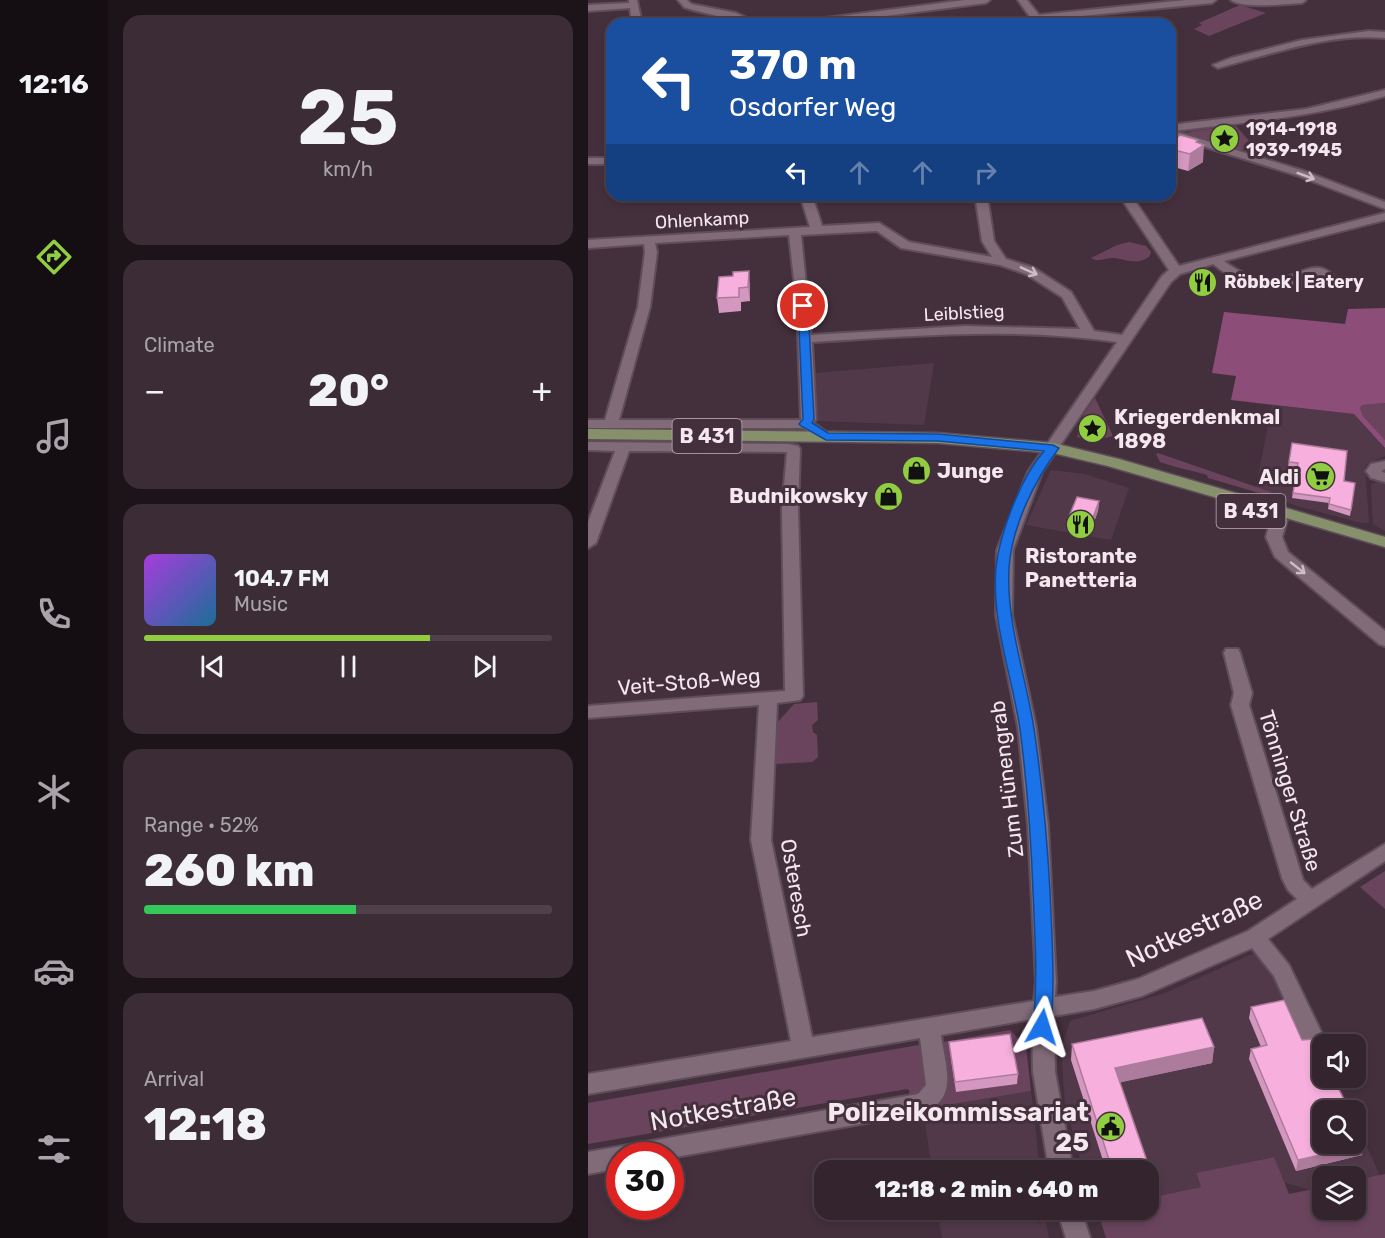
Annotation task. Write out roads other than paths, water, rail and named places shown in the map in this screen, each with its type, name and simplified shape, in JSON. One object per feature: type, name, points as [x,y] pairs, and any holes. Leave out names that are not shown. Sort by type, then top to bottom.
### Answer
[{"type":"main road","name":"B 431","points":[[588,434],[867,438],[1048,453],[1113,462],[1385,542]]},
{"type":"main road","name":"B 431","points":[[1048,453],[1385,549]]},
{"type":"street","points":[[671,1],[683,0],[688,6],[719,11],[738,18]]},
{"type":"street","points":[[849,18],[986,0]]},
{"type":"street","points":[[1022,0],[1037,18]]},
{"type":"street","points":[[1064,18],[1212,0]]},
{"type":"street","points":[[1234,0],[1260,2],[1302,0]]},
{"type":"street","points":[[588,8],[633,3],[636,18]]},
{"type":"street","points":[[1218,65],[1244,57],[1331,39],[1365,34],[1385,35]]},
{"type":"street","points":[[1176,127],[1317,111],[1385,93]]},
{"type":"street","points":[[1176,135],[1300,173],[1385,206]]},
{"type":"street","points":[[588,161],[606,161]]},
{"type":"street","points":[[808,201],[817,230]]},
{"type":"street","points":[[982,201],[988,241],[1002,262],[1030,271],[1067,295],[1089,333]]},
{"type":"street","points":[[1129,201],[1176,271],[1385,216]]},
{"type":"street","name":"Ohlenkamp","points":[[588,244],[882,227],[905,245],[1002,262]]},
{"type":"street","points":[[795,233],[803,306],[809,419],[805,424]]},
{"type":"street","points":[[611,424],[644,307],[651,252],[649,241]]},
{"type":"street","points":[[1215,260],[1247,280],[1279,284]]},
{"type":"street","name":"Zum Hünengrab","points":[[1044,1009],[1046,972],[1038,825],[1027,727],[1004,615],[1002,591],[1005,550],[1031,480],[1166,279],[1176,271]]},
{"type":"street","name":"Leiblstieg","points":[[804,339],[1027,328],[1089,333],[1125,339]]},
{"type":"street","points":[[588,424],[805,424],[826,437]]},
{"type":"street","points":[[588,446],[624,446],[588,543]]},
{"type":"street","name":"Veit-Stoß-Weg","points":[[588,712],[794,696],[790,509],[793,449],[624,446]]},
{"type":"street","points":[[1385,465],[1376,467],[1373,471],[1376,476],[1385,478]]},
{"type":"street","points":[[1279,520],[1274,537],[1281,554],[1385,640]]},
{"type":"street","name":"Tönninger Straße","points":[[1232,653],[1243,693],[1240,705],[1292,878],[1295,885],[1311,901]]},
{"type":"street","name":"Osteresch","points":[[768,698],[761,840],[803,1048]]},
{"type":"street","name":"Notkestraße","points":[[588,1084],[1044,1009],[1094,1000],[1142,987],[1255,937],[1385,851]]},
{"type":"street","points":[[1255,937],[1282,972],[1312,1036]]},
{"type":"street","points":[[1044,1009],[1042,1027],[1044,1072],[1059,1160]]},
{"type":"street","name":"Notkestraße","points":[[684,1145],[929,1099],[937,1087],[937,1075],[929,1028]]},
{"type":"street","points":[[588,1163],[606,1160]]},
{"type":"street","points":[[1072,1220],[1078,1238]]},
{"type":"place","name":"1914-1918 1939-1945","points":[[1225,139]]},
{"type":"place","name":"Röbbek | Eatery","points":[[1203,282]]},
{"type":"place","name":"Kriegerdenkmal 1898","points":[[1093,429]]},
{"type":"place","name":"Junge","points":[[916,471]]},
{"type":"place","name":"Aldi","points":[[1320,477]]},
{"type":"place","name":"Budnikowsky","points":[[889,496]]},
{"type":"place","name":"Ristorante Panetteria","points":[[1081,525]]},
{"type":"place","name":"Polizeikommissariat 25","points":[[1110,1127]]}]
